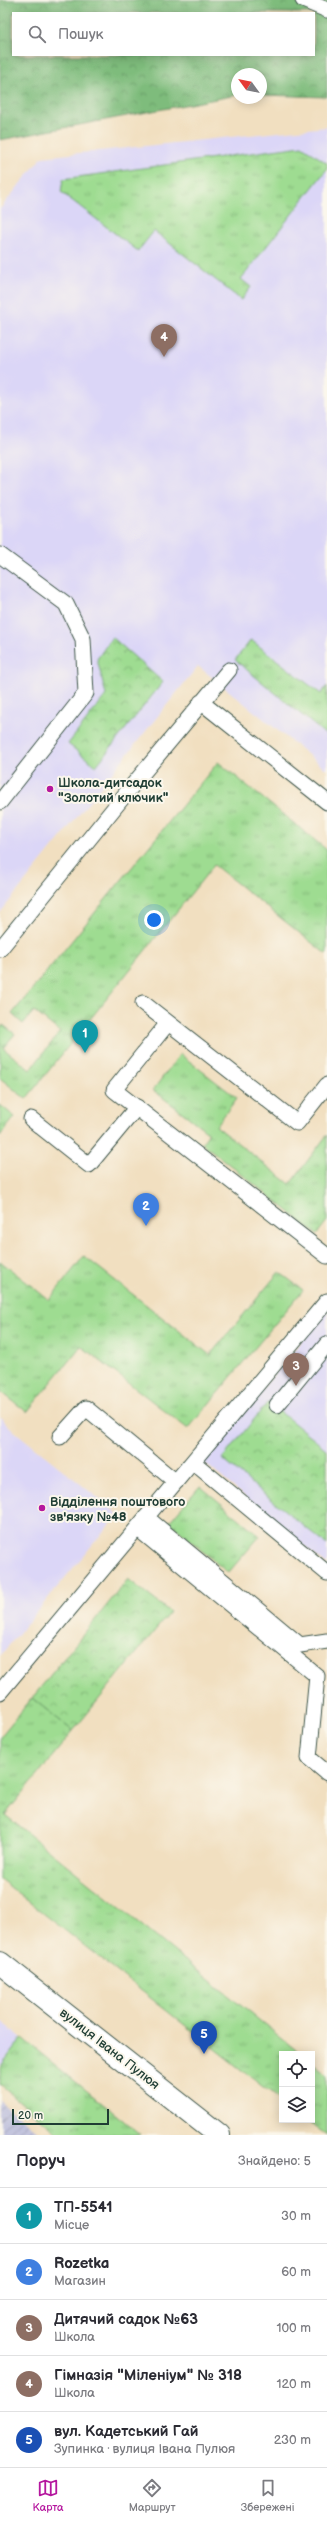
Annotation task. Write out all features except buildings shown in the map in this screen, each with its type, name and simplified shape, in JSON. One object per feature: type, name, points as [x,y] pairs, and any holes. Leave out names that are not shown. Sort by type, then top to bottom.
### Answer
[{"type":"street","name":"вулиця Івана Пулюя","points":[[0,1963],[219,2135]]},
{"type":"lane","points":[[303,0],[327,10]]},
{"type":"lane","points":[[0,555],[66,604],[83,639],[86,693],[0,802]]},
{"type":"lane","points":[[0,949],[201,702],[229,670]]},
{"type":"lane","points":[[201,702],[327,802]]},
{"type":"lane","points":[[143,1003],[297,1122],[327,1085]]},
{"type":"lane","points":[[168,1023],[114,1090],[327,1256]]},
{"type":"lane","points":[[32,1119],[89,1165],[137,1107]]},
{"type":"lane","points":[[0,1692],[327,1301]]},
{"type":"lane","points":[[277,1405],[327,1344]]},
{"type":"lane","points":[[60,1437],[86,1408],[176,1482]]},
{"type":"lane","points":[[192,1462],[327,1573]]},
{"type":"lane","points":[[142,1523],[300,1645],[327,1641]]},
{"type":"lane","points":[[142,1523],[317,1676],[309,1758],[327,1773]]},
{"type":"shaded area","points":[[327,127],[327,770],[198,666],[0,913],[0,209],[42,157]]},
{"type":"shaded area","points":[[327,1311],[327,1565],[202,1461]]},
{"type":"shaded area","points":[[0,1417],[14,1431],[118,1514],[0,1656]]},
{"type":"shaded area","points":[[0,2021],[22,2038],[0,2067]]},
{"type":"shaded area","points":[[0,2101],[41,2135],[0,2135]]},
{"type":"green space","points":[[0,0],[327,0],[327,97],[267,95],[267,68],[231,68],[231,96],[0,140]]},
{"type":"green space","points":[[302,146],[327,163],[327,169],[241,279],[251,287],[241,300],[154,231],[138,251],[61,192],[63,179]]},
{"type":"green space","points":[[112,637],[163,682],[96,766],[68,744],[106,695],[97,659]]},
{"type":"green space","points":[[251,640],[321,694],[327,686],[327,734],[325,734],[235,660]]},
{"type":"green space","points":[[218,762],[327,850],[326,954],[214,865],[26,1099],[0,1078],[0,1028],[3,1025],[15,1034],[3,1048],[30,1070],[60,1032],[34,1011],[23,1024],[12,1014]]},
{"type":"green space","points":[[180,1054],[237,1098],[216,1126],[290,1184],[327,1135],[327,1221],[317,1234],[202,1143],[209,1133],[153,1090]]},
{"type":"green space","points":[[0,1105],[15,1117],[0,1136]]},
{"type":"green space","points":[[84,1256],[210,1355],[279,1272],[303,1290],[188,1429],[81,1346],[27,1412],[0,1391],[0,1261],[49,1300]]},
{"type":"green space","points":[[268,1402],[327,1450],[327,1545],[222,1459]]},
{"type":"green space","points":[[200,1486],[260,1536],[228,1573],[169,1522]]},
{"type":"green space","points":[[128,1579],[170,1612],[73,1731],[32,1698]]},
{"type":"green space","points":[[32,1698],[73,1731],[5,1815],[297,2051],[279,2051],[279,2100],[0,1879],[0,1737]]},
{"type":"green space","points":[[22,2038],[141,2135],[60,2135],[0,2085],[0,2067]]},
{"type":"green space","points":[[315,2065],[327,2075],[327,2135],[309,2123],[315,2123]]},
{"type":"place","name":"Гімназія \"Міленіум\" № 318","points":[[164,357]]},
{"type":"place","name":"Школа-дитсадок \"Золотий ключик\"","points":[[50,789]]},
{"type":"place","name":"ТП-5541","points":[[85,1053]]},
{"type":"place","name":"Rozetka","points":[[146,1226]]},
{"type":"place","name":"Дитячий садок №63","points":[[296,1386]]},
{"type":"place","name":"Відділення поштового зв'язку №48","points":[[42,1508]]},
{"type":"place","name":"вул. Кадетський Гай","points":[[204,2054]]}]
